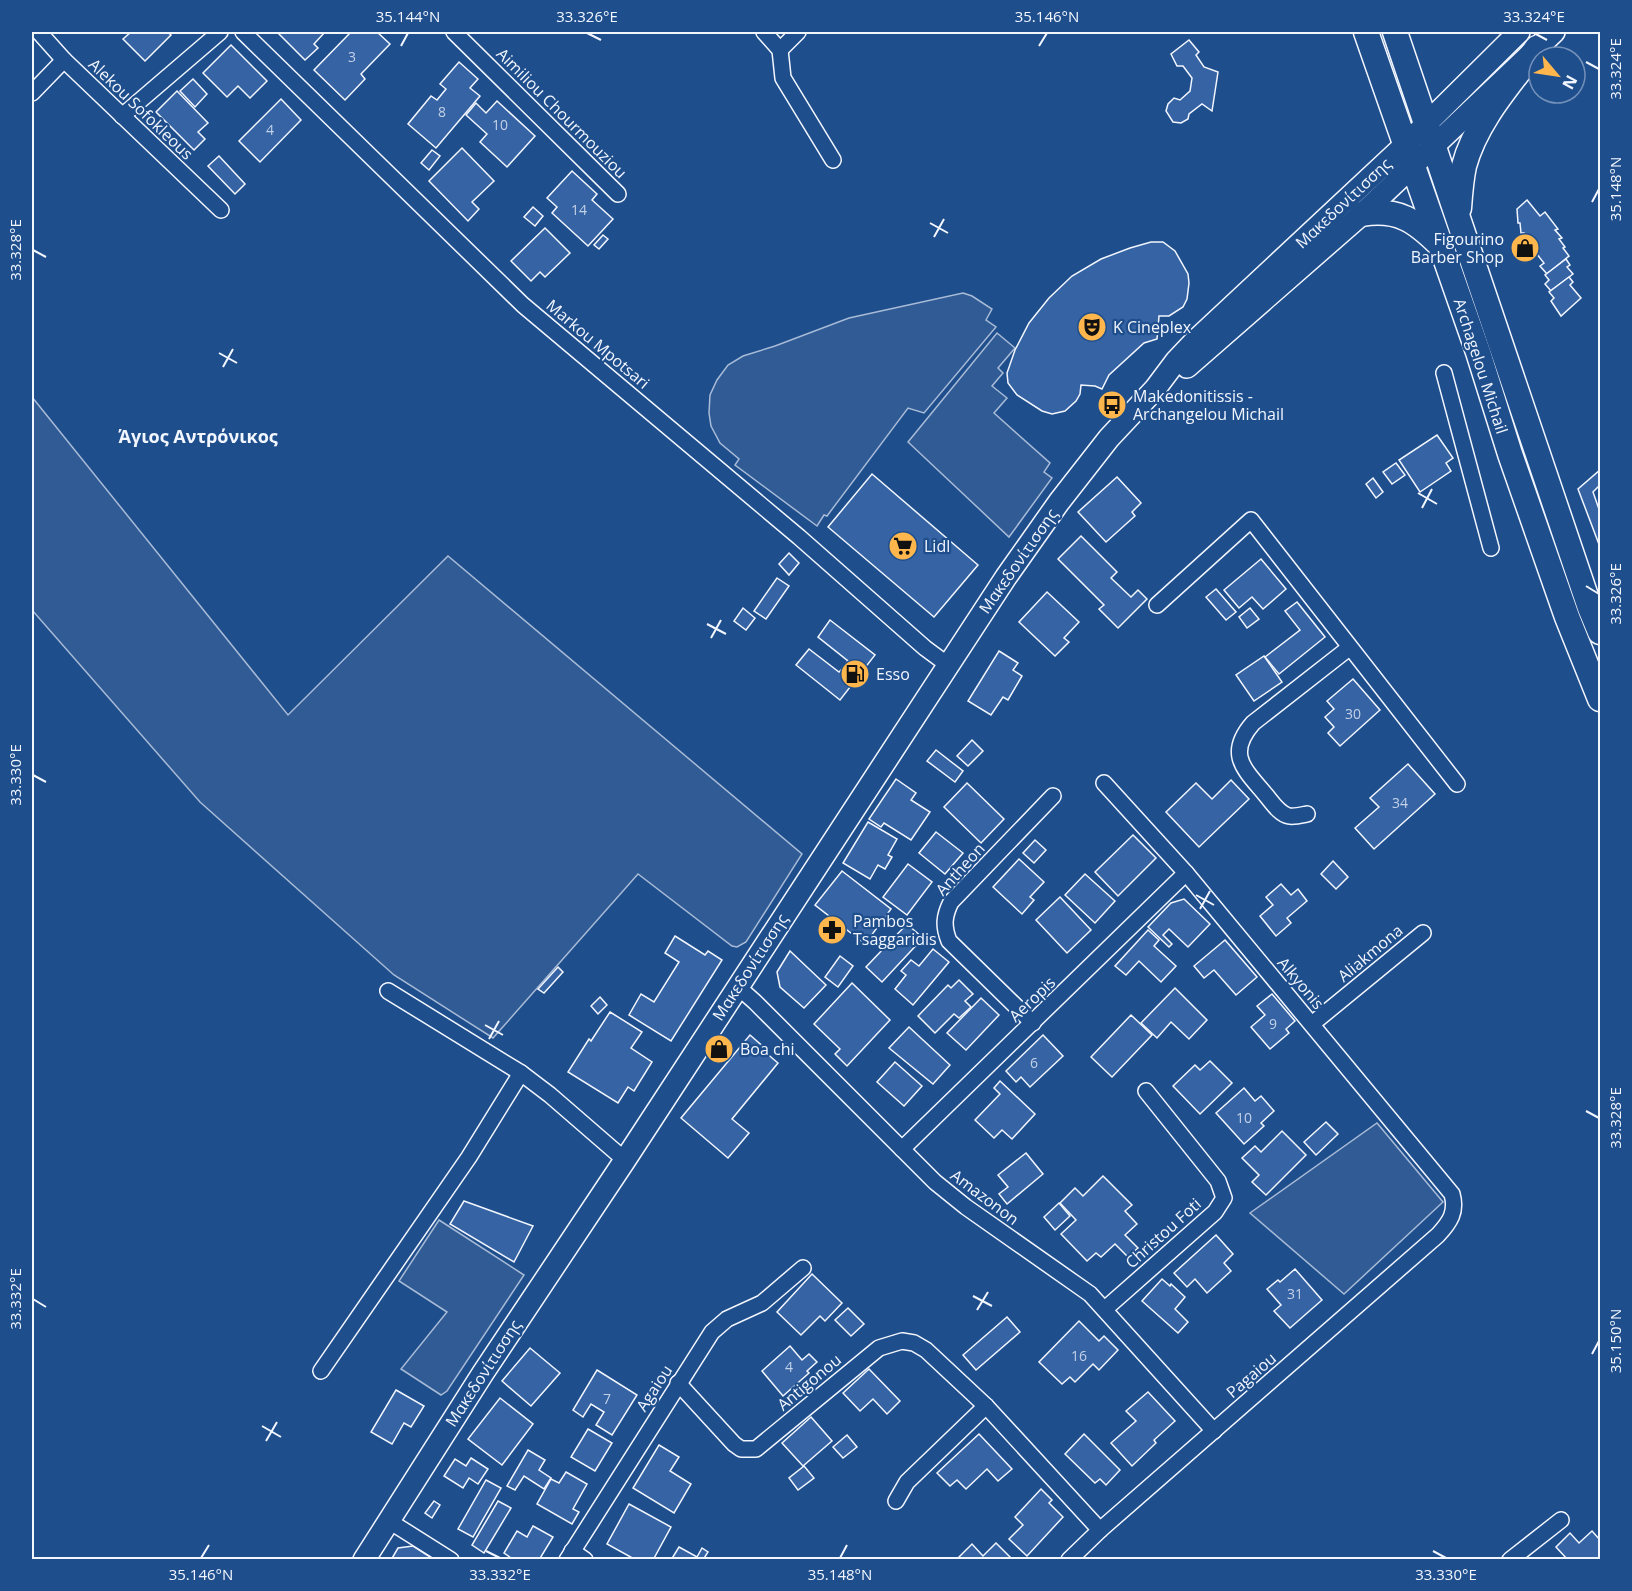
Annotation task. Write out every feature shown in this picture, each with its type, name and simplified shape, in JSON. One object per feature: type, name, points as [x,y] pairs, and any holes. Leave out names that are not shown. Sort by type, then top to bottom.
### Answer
[{"type":"main road","name":"Archagelou Michail","points":[[1366,32],[1442,247],[1567,617],[1600,699]]},
{"type":"main road","name":"Archagelou Michail","points":[[1395,32],[1600,632]]},
{"type":"main road","points":[[1410,154],[1519,32]]},
{"type":"main road","points":[[1430,134],[1546,40]]},
{"type":"main road","points":[[1458,216],[1464,166],[1472,144],[1491,110],[1546,40]]},
{"type":"main road","name":"Μακεδονίτισσης","points":[[1155,389],[1185,369],[1362,214],[1410,154]]},
{"type":"main road","name":"Μακεδονίτισσης","points":[[364,1560],[483,1373],[625,1160],[737,986],[948,665],[1059,502],[1109,438],[1155,389],[1194,342],[1410,154]]},
{"type":"main road","points":[[1362,214],[1384,212],[1401,216],[1421,228],[1442,247]]},
{"type":"street","name":"Alekou Sofokleous","points":[[39,32],[64,60],[221,210]]},
{"type":"street","points":[[122,116],[220,32]]},
{"type":"street","name":"Markou Mpotsari","points":[[243,32],[523,305],[948,665]]},
{"type":"street","name":"Aimiliou Chourmouziou","points":[[454,32],[618,194]]},
{"type":"street","points":[[764,32],[780,50],[783,78],[833,160]]},
{"type":"street","points":[[780,50],[798,32]]},
{"type":"street","points":[[32,93],[64,60]]},
{"type":"street","points":[[1443,373],[1491,548]]},
{"type":"street","points":[[1157,605],[1251,520],[1457,784]]},
{"type":"street","points":[[1307,814],[1290,817],[1281,812],[1243,769],[1239,757],[1240,744],[1245,732],[1253,723],[1349,648]]},
{"type":"street","name":"Alkyonis","points":[[1104,783],[1186,873],[1452,1194],[1455,1204],[1453,1216]]},
{"type":"street","name":"Antheon","points":[[1033,1023],[949,941],[944,921],[951,902],[1053,796]]},
{"type":"street","name":"Aeropis","points":[[902,1149],[1186,873]]},
{"type":"street","name":"Aliakmona","points":[[1312,1024],[1423,933]]},
{"type":"street","name":"Amazonon","points":[[737,986],[935,1182],[966,1207],[1090,1294],[1214,1431]]},
{"type":"street","points":[[388,992],[522,1073],[625,1160]]},
{"type":"street","points":[[321,1371],[469,1157],[522,1073]]},
{"type":"street","name":"Christou Foti","points":[[1105,1309],[1215,1212],[1224,1198],[1218,1181],[1146,1091]]},
{"type":"street","name":"Pagaiou","points":[[1069,1560],[1100,1530],[1438,1235],[1453,1216]]},
{"type":"street","name":"Agaiou","points":[[575,1557],[678,1383],[718,1325],[727,1318],[762,1303],[802,1268]]},
{"type":"street","name":"Antigonou","points":[[678,1383],[734,1444],[741,1449],[752,1450],[768,1441],[879,1348],[890,1343],[902,1341],[914,1343],[926,1350],[986,1406]]},
{"type":"street","points":[[896,1501],[907,1482],[986,1406],[1100,1530]]},
{"type":"street","points":[[1510,1560],[1561,1520]]},
{"type":"street","points":[[389,1521],[451,1560]]},
{"type":"shaded area","points":[[963,293],[992,309],[986,320],[996,327],[924,413],[908,408],[827,516],[824,515],[817,526],[735,465],[739,459],[720,443],[711,426],[709,413],[710,395],[728,365],[743,356],[849,318]]},
{"type":"shaded area","points":[[997,333],[1015,348],[998,368],[1003,373],[992,386],[1007,398],[994,413],[1050,463],[1044,472],[1052,478],[1009,537],[908,442]]},
{"type":"shaded area","points":[[32,397],[288,715],[448,556],[802,854],[746,942],[737,947],[732,946],[638,874],[493,1038],[394,975],[200,802],[32,610]]},
{"type":"shaded area","points":[[1377,1123],[1443,1202],[1344,1294],[1250,1213]]},
{"type":"shaded area","points":[[439,1220],[524,1275],[447,1391],[441,1395],[401,1369],[447,1312],[399,1281]]},
{"type":"building","points":[[131,32],[167,32],[171,35],[145,61],[123,39]]},
{"type":"building","points":[[277,32],[325,32],[314,44],[318,48],[305,60]]},
{"type":"building","points":[[351,32],[377,32],[390,44],[361,74],[365,79],[345,100],[314,70]]},
{"type":"building","points":[[1189,40],[1199,52],[1196,55],[1204,67],[1218,72],[1212,111],[1202,104],[1189,114],[1188,119],[1181,123],[1173,122],[1166,111],[1168,104],[1174,98],[1180,100],[1190,91],[1192,78],[1183,66],[1177,66],[1171,54]]},
{"type":"building","points":[[231,45],[267,81],[250,98],[238,86],[227,97],[203,73]]},
{"type":"building","points":[[459,62],[478,79],[470,88],[480,96],[436,148],[408,124],[431,96],[437,100],[446,89],[440,84]]},
{"type":"building","points":[[193,79],[207,94],[195,107],[180,91]]},
{"type":"building","points":[[177,91],[208,123],[198,132],[205,139],[194,150],[156,112]]},
{"type":"building","points":[[281,99],[301,120],[260,162],[239,141]]},
{"type":"building","points":[[497,101],[535,136],[507,167],[480,142],[487,134],[466,115],[476,103],[486,113]]},
{"type":"building","points":[[462,148],[494,181],[472,202],[479,209],[468,221],[429,181]]},
{"type":"building","points":[[432,150],[440,156],[429,170],[421,163]]},
{"type":"building","points":[[219,156],[245,184],[235,194],[208,166]]},
{"type":"building","points":[[572,171],[597,194],[592,200],[613,219],[588,246],[552,213],[557,207],[547,198]]},
{"type":"building","points":[[1527,200],[1540,216],[1545,212],[1558,229],[1555,230],[1562,238],[1559,239],[1569,256],[1547,274],[1540,266],[1544,263],[1524,238],[1520,223],[1518,223],[1517,209]]},
{"type":"building","points":[[533,207],[543,216],[535,226],[524,217]]},
{"type":"building","points":[[545,228],[570,253],[545,277],[540,272],[531,281],[511,261]]},
{"type":"building","points":[[603,235],[608,239],[599,249],[594,245]]},
{"type":"building","name":"K Cineplex","points":[[1151,242],[1163,242],[1175,251],[1188,274],[1189,283],[1187,299],[1183,307],[1169,316],[1159,316],[1157,339],[1144,343],[1109,375],[1102,389],[1081,385],[1076,401],[1065,411],[1052,414],[1042,411],[1017,395],[1008,383],[1007,373],[1015,350],[1029,323],[1049,298],[1072,276],[1101,259]]},
{"type":"building","points":[[1566,259],[1570,265],[1567,267],[1573,274],[1551,291],[1545,284],[1549,280],[1545,275]]},
{"type":"building","points":[[1569,277],[1573,282],[1570,285],[1581,298],[1561,316],[1551,301],[1554,298],[1549,292]]},
{"type":"building","points":[[1437,435],[1453,458],[1446,463],[1451,471],[1420,492],[1399,460]]},
{"type":"building","points":[[1396,463],[1405,475],[1392,484],[1383,472]]},
{"type":"building","points":[[1600,470],[1600,485],[1593,492],[1600,512],[1600,547],[1578,489]]},
{"type":"building","name":"Lidl","points":[[872,474],[978,565],[934,617],[828,527]]},
{"type":"building","points":[[1117,477],[1141,503],[1132,512],[1135,516],[1106,542],[1078,512]]},
{"type":"building","points":[[1373,478],[1383,492],[1376,498],[1366,484]]},
{"type":"building","points":[[1081,536],[1117,572],[1111,578],[1131,597],[1138,590],[1147,599],[1118,628],[1099,609],[1104,605],[1058,559]]},
{"type":"building","points":[[789,553],[799,563],[789,575],[779,564]]},
{"type":"building","points":[[1261,559],[1286,589],[1263,609],[1252,597],[1239,608],[1224,590]]},
{"type":"building","points":[[777,578],[789,586],[766,619],[754,611]]},
{"type":"building","points":[[1216,589],[1236,612],[1226,620],[1206,597]]},
{"type":"building","points":[[1047,592],[1079,622],[1064,638],[1069,642],[1055,656],[1019,622]]},
{"type":"building","points":[[1297,602],[1325,637],[1279,674],[1265,657],[1300,630],[1285,611]]},
{"type":"building","points":[[743,608],[755,618],[746,630],[734,621]]},
{"type":"building","points":[[1250,608],[1259,619],[1247,628],[1239,617]]},
{"type":"building","points":[[830,620],[875,655],[840,700],[796,665],[809,649],[839,672],[842,669],[848,661],[818,637]]},
{"type":"building","points":[[999,651],[1018,663],[1013,670],[1022,676],[1008,700],[1003,697],[991,715],[968,701]]},
{"type":"building","points":[[1264,656],[1282,682],[1254,701],[1236,675]]},
{"type":"building","points":[[1353,679],[1380,710],[1340,746],[1328,733],[1334,727],[1325,717],[1334,709],[1327,701]]},
{"type":"building","points":[[972,740],[983,751],[968,766],[957,756]]},
{"type":"building","points":[[936,750],[963,771],[955,782],[927,761]]},
{"type":"building","points":[[1408,764],[1435,794],[1374,849],[1355,828],[1379,807],[1370,798]]},
{"type":"building","points":[[896,779],[916,793],[911,800],[930,812],[911,840],[884,823],[881,827],[869,819]]},
{"type":"building","points":[[1231,780],[1249,799],[1199,847],[1166,812],[1196,783],[1212,799]]},
{"type":"building","points":[[967,783],[1004,819],[981,843],[944,807]]},
{"type":"building","points":[[868,822],[897,839],[888,855],[892,857],[885,869],[878,865],[870,879],[843,863]]},
{"type":"building","points":[[936,832],[963,853],[945,874],[919,853]]},
{"type":"building","points":[[1133,835],[1156,858],[1118,896],[1095,872]]},
{"type":"building","points":[[1035,840],[1046,850],[1034,863],[1023,853]]},
{"type":"building","points":[[1019,859],[1044,882],[1030,897],[1034,900],[1022,914],[993,887]]},
{"type":"building","points":[[1333,861],[1348,877],[1336,889],[1321,874]]},
{"type":"building","points":[[908,864],[932,882],[907,915],[883,897]]},
{"type":"building","points":[[842,871],[891,909],[865,944],[815,905]]},
{"type":"building","points":[[1085,874],[1115,901],[1095,923],[1065,895]]},
{"type":"building","points":[[1281,884],[1291,895],[1298,889],[1307,901],[1287,918],[1291,923],[1276,936],[1260,916],[1273,905],[1266,897]]},
{"type":"building","points":[[1060,897],[1091,930],[1067,953],[1036,920]]},
{"type":"building","points":[[1184,899],[1210,924],[1188,947],[1169,929],[1163,935],[1172,944],[1169,947],[1148,927],[1171,903]]},
{"type":"building","points":[[907,924],[923,938],[882,982],[866,967]]},
{"type":"building","points":[[1148,930],[1159,940],[1154,946],[1176,966],[1161,982],[1139,961],[1126,975],[1115,966]]},
{"type":"building","points":[[675,936],[705,955],[708,951],[722,960],[671,1041],[629,1015],[641,994],[654,1002],[679,962],[665,953]]},
{"type":"building","points":[[1225,940],[1257,977],[1236,995],[1214,970],[1204,978],[1194,966]]},
{"type":"building","points":[[933,949],[949,962],[913,1005],[895,989],[906,975],[901,971],[911,960],[919,966]]},
{"type":"building","points":[[790,951],[826,985],[804,1008],[780,987],[777,972]]},
{"type":"building","points":[[840,956],[853,966],[838,987],[825,977]]},
{"type":"building","points":[[558,967],[563,972],[544,993],[538,989]]},
{"type":"building","points":[[959,980],[973,994],[965,1001],[971,1007],[959,1018],[954,1014],[935,1033],[918,1016],[948,985],[951,988]]},
{"type":"building","points":[[852,983],[890,1020],[847,1066],[835,1054],[840,1049],[814,1024]]},
{"type":"building","points":[[1175,988],[1207,1020],[1189,1039],[1171,1022],[1157,1038],[1141,1023]]},
{"type":"building","points":[[1272,994],[1295,1021],[1286,1029],[1289,1033],[1270,1049],[1251,1027],[1265,1015],[1257,1006]]},
{"type":"building","points":[[600,997],[607,1005],[598,1014],[591,1006]]},
{"type":"building","points":[[981,998],[999,1015],[966,1050],[947,1033]]},
{"type":"building","points":[[610,1012],[642,1032],[631,1048],[652,1062],[634,1091],[628,1087],[618,1103],[568,1072]]},
{"type":"building","points":[[1131,1015],[1152,1035],[1112,1077],[1091,1057]]},
{"type":"building","points":[[909,1027],[950,1065],[933,1084],[889,1048]]},
{"type":"building","points":[[750,1035],[778,1063],[732,1119],[749,1133],[728,1158],[681,1118]]},
{"type":"building","points":[[1043,1035],[1063,1056],[1030,1087],[1021,1077],[1016,1082],[1006,1071]]},
{"type":"building","points":[[1210,1061],[1232,1083],[1200,1114],[1173,1086],[1195,1065],[1200,1070]]},
{"type":"building","points":[[895,1062],[922,1086],[904,1106],[877,1082]]},
{"type":"building","points":[[1000,1081],[1035,1114],[1012,1139],[1002,1130],[994,1138],[975,1120],[1000,1094],[994,1088]]},
{"type":"building","points":[[1244,1088],[1255,1101],[1261,1096],[1274,1111],[1261,1123],[1264,1126],[1244,1144],[1216,1113]]},
{"type":"building","points":[[1326,1122],[1338,1134],[1316,1155],[1304,1142]]},
{"type":"building","points":[[1282,1131],[1306,1155],[1266,1195],[1252,1182],[1259,1175],[1242,1158],[1255,1146],[1261,1152]]},
{"type":"building","points":[[1026,1153],[1043,1174],[1007,1204],[999,1194],[1008,1187],[998,1175]]},
{"type":"building","points":[[1103,1176],[1132,1205],[1125,1211],[1137,1224],[1125,1235],[1138,1248],[1128,1257],[1115,1244],[1101,1257],[1096,1253],[1087,1261],[1061,1234],[1076,1220],[1060,1203],[1075,1188],[1083,1196]]},
{"type":"building","points":[[464,1201],[533,1226],[514,1262],[450,1224]]},
{"type":"building","points":[[1059,1203],[1070,1216],[1055,1230],[1044,1217]]},
{"type":"building","points":[[1216,1235],[1233,1254],[1224,1263],[1231,1271],[1207,1293],[1195,1279],[1187,1287],[1174,1273]]},
{"type":"building","points":[[1295,1269],[1322,1300],[1290,1328],[1274,1311],[1281,1305],[1267,1289],[1278,1280],[1280,1282]]},
{"type":"building","points":[[812,1274],[842,1303],[825,1321],[820,1316],[801,1335],[777,1312]]},
{"type":"building","points":[[1162,1279],[1185,1297],[1175,1309],[1188,1322],[1178,1333],[1142,1301]]},
{"type":"building","points":[[848,1308],[864,1324],[851,1336],[835,1320]]},
{"type":"building","points":[[1007,1317],[1020,1332],[976,1370],[963,1355]]},
{"type":"building","points":[[1079,1321],[1099,1341],[1104,1336],[1118,1350],[1099,1370],[1093,1364],[1075,1382],[1070,1377],[1062,1384],[1039,1362]]},
{"type":"building","points":[[790,1346],[802,1360],[809,1354],[817,1362],[807,1371],[809,1373],[783,1396],[762,1371]]},
{"type":"building","points":[[530,1348],[560,1373],[531,1406],[502,1381]]},
{"type":"building","points":[[869,1369],[900,1401],[887,1414],[873,1399],[860,1411],[843,1393]]},
{"type":"building","points":[[597,1370],[637,1395],[612,1435],[596,1425],[604,1412],[591,1404],[583,1417],[573,1410]]},
{"type":"building","points":[[396,1390],[424,1406],[411,1427],[404,1423],[392,1444],[371,1432]]},
{"type":"building","points":[[1148,1392],[1175,1421],[1154,1440],[1156,1443],[1132,1466],[1111,1443],[1136,1421],[1126,1411]]},
{"type":"building","points":[[500,1398],[533,1424],[502,1465],[468,1439]]},
{"type":"building","points":[[811,1417],[832,1441],[803,1466],[782,1443]]},
{"type":"building","points":[[588,1429],[612,1443],[595,1471],[571,1457]]},
{"type":"building","points":[[979,1434],[1012,1469],[998,1481],[987,1469],[966,1489],[957,1480],[950,1486],[937,1473]]},
{"type":"building","points":[[1084,1434],[1120,1470],[1106,1485],[1100,1479],[1095,1483],[1065,1454]]},
{"type":"building","points":[[847,1435],[857,1447],[843,1458],[833,1447]]},
{"type":"building","points":[[659,1445],[679,1457],[670,1471],[691,1484],[674,1513],[633,1488]]},
{"type":"building","points":[[528,1450],[545,1460],[539,1470],[551,1478],[544,1489],[524,1476],[515,1490],[507,1486]]},
{"type":"building","points":[[471,1458],[488,1469],[478,1484],[469,1478],[463,1488],[444,1476],[455,1459],[466,1466]]},
{"type":"building","points":[[804,1466],[814,1478],[798,1490],[789,1478]]},
{"type":"building","points":[[566,1472],[587,1484],[573,1509],[579,1512],[572,1524],[537,1504],[551,1479],[559,1483]]},
{"type":"building","points":[[486,1480],[501,1488],[473,1537],[458,1529]]},
{"type":"building","points":[[1041,1489],[1052,1500],[1049,1503],[1063,1517],[1027,1556],[1009,1539],[1023,1525],[1015,1517]]},
{"type":"building","points":[[434,1501],[440,1505],[432,1518],[425,1513]]},
{"type":"building","points":[[498,1501],[511,1508],[484,1553],[472,1545]]},
{"type":"building","points":[[629,1504],[671,1527],[653,1560],[636,1560],[607,1544]]},
{"type":"building","points":[[533,1526],[553,1537],[539,1560],[514,1560],[504,1553],[517,1531],[527,1537]]},
{"type":"building","points":[[1592,1531],[1600,1540],[1600,1560],[1568,1560],[1556,1547],[1570,1533],[1579,1543]]},
{"type":"building","points":[[996,1543],[1013,1560],[956,1560],[972,1544],[983,1556]]},
{"type":"building","points":[[413,1546],[435,1560],[391,1560],[398,1548]]},
{"type":"building","points":[[679,1547],[697,1557],[702,1548],[708,1552],[703,1560],[671,1560]]},
{"type":"place","name":"Figourino Barber Shop","points":[[1525,248]]},
{"type":"place","name":"K Cineplex","points":[[1092,327]]},
{"type":"place","name":"Makedonitissis - Archangelou Michail","points":[[1112,405]]},
{"type":"place","name":"Lidl","points":[[903,546]]},
{"type":"place","name":"Esso","points":[[855,674]]},
{"type":"place","name":"Pambos Tsaggaridis","points":[[832,930]]},
{"type":"place","name":"Boa chi","points":[[719,1049]]},
{"type":"district","name":"Άγιος Αντρόνικος","points":[[198,437]]}]
